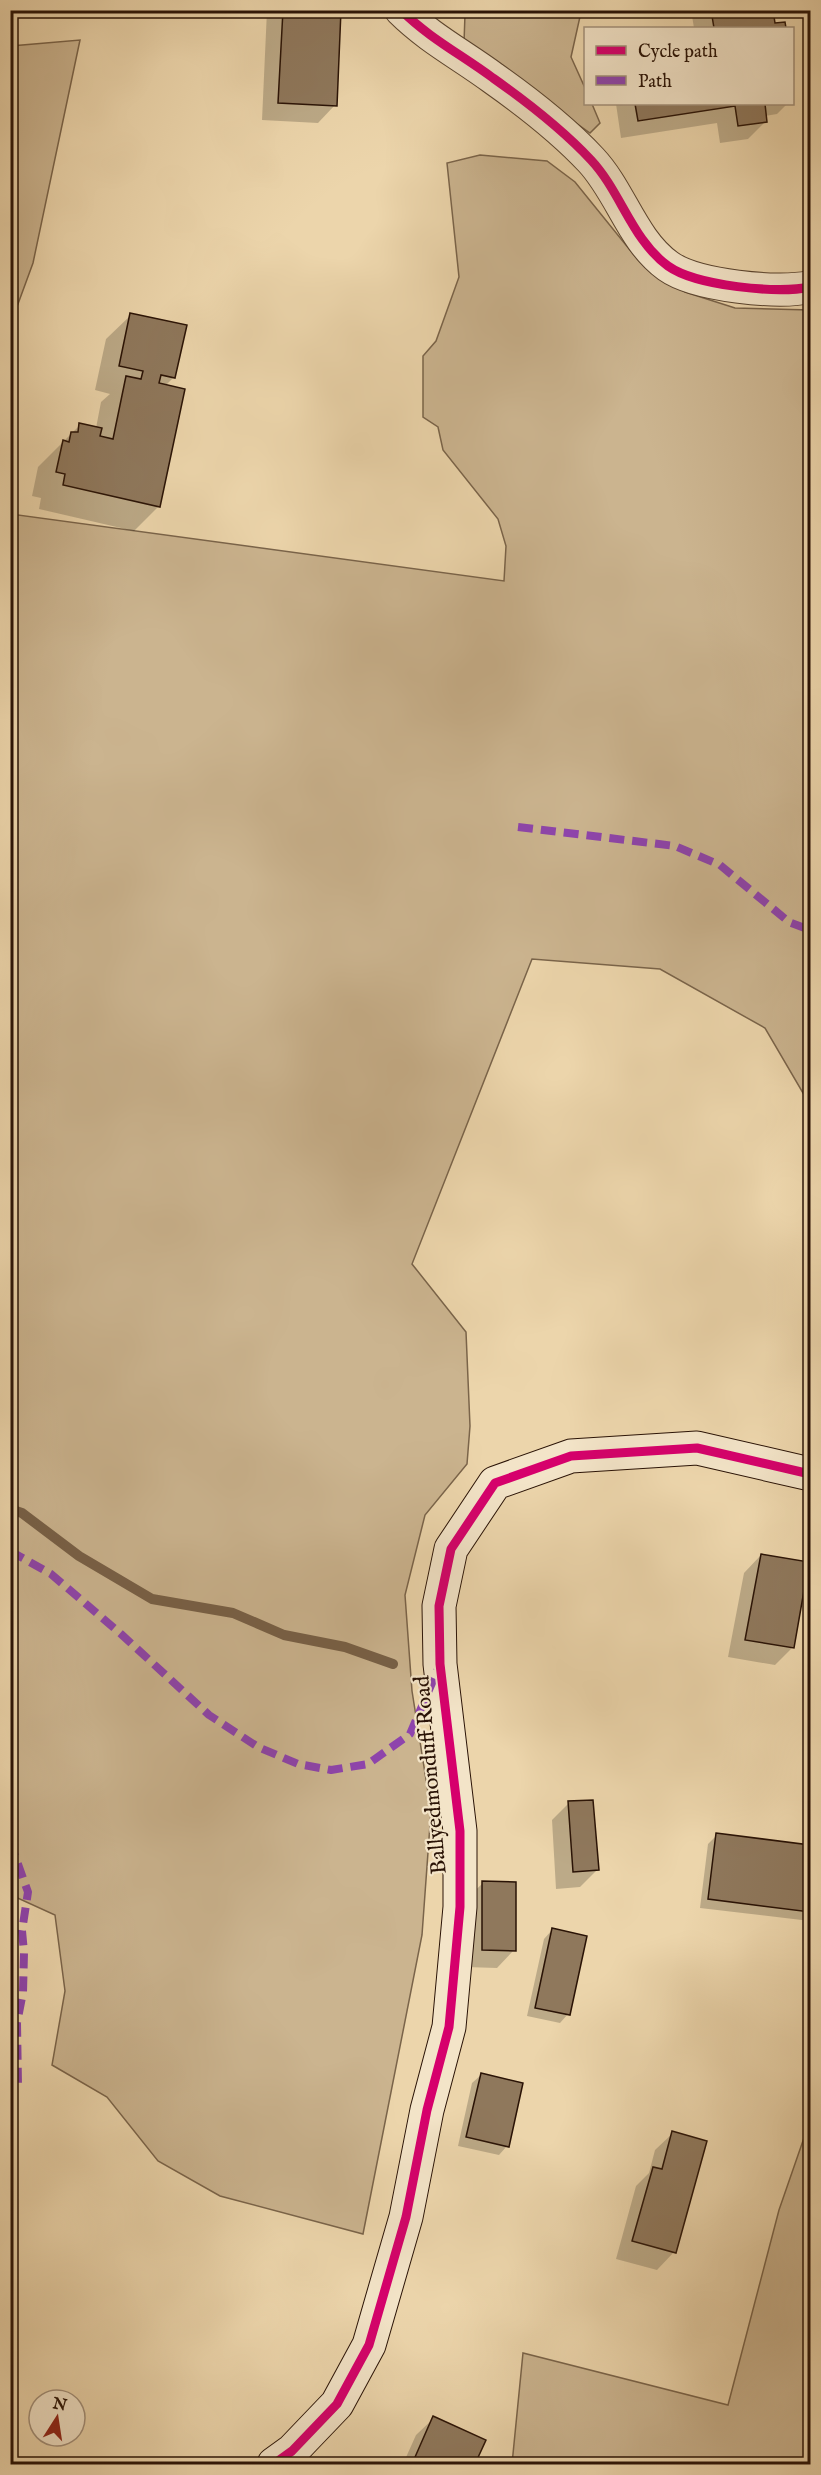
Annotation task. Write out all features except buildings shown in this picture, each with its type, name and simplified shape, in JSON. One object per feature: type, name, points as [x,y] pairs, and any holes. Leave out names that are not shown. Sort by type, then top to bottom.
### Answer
[{"type":"street","points":[[401,10],[421,30],[492,77],[562,133],[592,161],[615,192],[640,238],[668,266],[691,278],[725,284],[793,291],[810,287]]},
{"type":"street","name":"Ballyedmonduff Road","points":[[274,2464],[292,2451],[337,2404],[369,2345],[406,2217],[427,2110],[448,2027],[460,1907],[460,1831],[440,1664],[440,1606],[451,1549],[495,1483],[571,1456],[697,1448],[810,1474]]},
{"type":"shaded area","points":[[462,11],[584,11],[581,12],[571,57],[584,86],[584,105],[592,105],[600,123],[590,133],[464,43],[465,14]]},
{"type":"shaded area","points":[[80,40],[33,263],[11,323],[11,46]]},
{"type":"shaded area","points":[[480,155],[547,161],[575,182],[638,260],[685,292],[735,308],[810,310],[810,1105],[765,1028],[660,969],[532,959],[412,1264],[466,1332],[470,1426],[467,1464],[425,1515],[405,1595],[412,1691],[431,1811],[422,1935],[363,2234],[220,2196],[158,2161],[107,2097],[52,2065],[65,1991],[55,1915],[11,1895],[11,514],[504,581],[506,546],[498,519],[443,450],[438,427],[423,417],[423,356],[436,341],[459,277],[447,163]]},
{"type":"shaded area","points":[[810,2125],[810,2464],[512,2464],[523,2353],[728,2405],[779,2210]]},
{"type":"waterway","points":[[10,1509],[22,1513],[79,1556],[152,1599],[233,1613],[284,1635],[345,1647],[393,1664]]},
{"type":"marked path","points":[[518,827],[675,846],[720,865],[789,922],[810,930]]},
{"type":"marked path","points":[[10,1551],[51,1574],[121,1634],[209,1715],[258,1747],[298,1764],[331,1770],[368,1764],[410,1734],[438,1669]]},
{"type":"marked path","points":[[10,1842],[28,1892],[22,1931],[23,1992],[17,2023],[18,2085]]},
{"type":"cycle path","points":[[401,10],[434,38],[531,106],[580,149],[611,186],[645,243],[668,266],[698,279],[738,287],[758,289],[810,287]]},
{"type":"cycle path","points":[[274,2464],[292,2451],[337,2404],[369,2345],[406,2217],[427,2110],[449,2027],[460,1907],[460,1831],[440,1664],[439,1606],[451,1549],[495,1483],[571,1456],[697,1448],[810,1474]]}]
